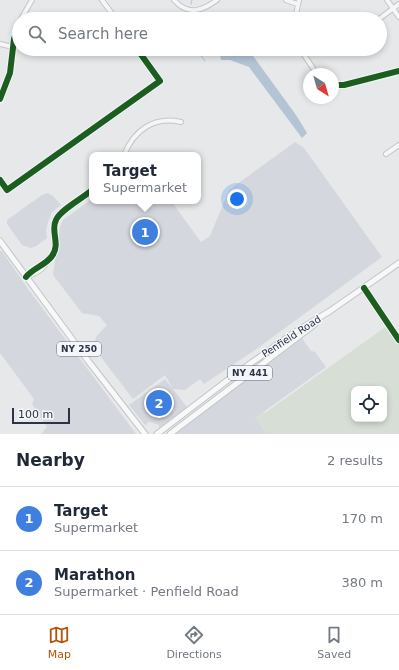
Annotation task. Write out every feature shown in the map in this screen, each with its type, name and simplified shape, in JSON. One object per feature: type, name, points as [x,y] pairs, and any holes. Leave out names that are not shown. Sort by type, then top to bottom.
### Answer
[{"type":"main road","name":"NY 250","points":[[0,241],[145,434]]},
{"type":"main road","name":"Penfield Road","points":[[157,434],[237,373],[292,334],[330,311],[399,263]]},
{"type":"main road","name":"Penfield Road","points":[[170,434],[296,340],[330,311]]},
{"type":"street","points":[[25,12],[32,0]]},
{"type":"street","points":[[102,0],[111,12]]},
{"type":"street","points":[[174,0],[182,6],[194,10],[207,7],[217,0]]},
{"type":"street","points":[[286,0],[298,2],[296,12]]},
{"type":"street","points":[[387,0],[399,17]]},
{"type":"street","points":[[387,13],[399,4]]},
{"type":"street","points":[[0,44],[12,47]]},
{"type":"street","points":[[0,99],[10,73],[12,56]]},
{"type":"street","points":[[0,180],[7,190],[160,81],[142,56]]},
{"type":"street","points":[[305,56],[313,68]]},
{"type":"street","points":[[339,86],[344,86],[399,71]]},
{"type":"street","points":[[125,152],[134,136],[152,124],[164,120],[181,122]]},
{"type":"street","points":[[386,154],[399,145]]},
{"type":"street","points":[[26,277],[30,272],[47,261],[53,255],[56,247],[54,224],[58,216],[89,192]]},
{"type":"street","points":[[364,288],[399,340]]},
{"type":"shaded area","points":[[295,142],[304,148],[382,257],[255,350],[204,384],[200,379],[185,390],[173,389],[165,375],[133,399],[94,348],[96,337],[107,325],[99,316],[82,313],[53,275],[60,227],[63,220],[89,201],[89,204],[173,204],[201,242],[210,236],[229,190]]},
{"type":"shaded area","points":[[48,193],[61,205],[52,212],[46,230],[47,238],[31,248],[22,245],[7,224],[7,220],[42,195]]},
{"type":"shaded area","points":[[0,251],[2,251],[28,289],[136,434],[41,434],[47,427],[32,404],[34,399],[0,353]]},
{"type":"shaded area","points":[[387,326],[399,343],[399,434],[267,434],[255,418],[264,412],[265,413]]},
{"type":"shaded area","points":[[302,338],[311,351],[315,352],[326,367],[255,418],[267,434],[174,434]]},
{"type":"shaded area","points":[[165,379],[187,407],[159,428],[159,425],[148,422],[146,426],[129,405]]},
{"type":"water","points":[[220,56],[253,56],[296,115],[307,133],[302,138],[249,67],[230,60],[221,60]]},
{"type":"waterway","points":[[191,4],[192,0]]},
{"type":"waterway","points":[[201,56],[205,61]]},
{"type":"cycle path","points":[[0,99],[10,73],[12,56]]},
{"type":"cycle path","points":[[0,180],[7,190],[160,81],[142,56]]},
{"type":"cycle path","points":[[339,85],[399,71]]},
{"type":"cycle path","points":[[26,277],[49,259],[55,251],[56,242],[54,224],[58,216],[89,192]]},
{"type":"cycle path","points":[[364,288],[399,340]]},
{"type":"place","name":"Target","points":[[145,232]]},
{"type":"place","name":"Marathon","points":[[159,403]]}]
